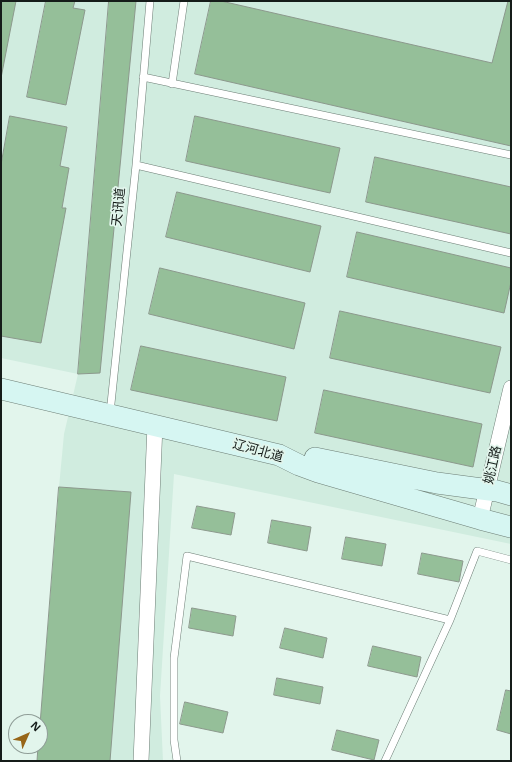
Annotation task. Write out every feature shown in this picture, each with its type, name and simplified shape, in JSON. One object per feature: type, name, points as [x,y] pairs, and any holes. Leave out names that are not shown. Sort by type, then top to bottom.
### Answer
[{"type":"street","name":"辽河北道","points":[[1,384],[155,425],[280,455],[299,465],[318,472],[511,527]]},
{"type":"street","name":"姚江路","points":[[498,492],[511,388]]},
{"type":"street","name":"辽河北道","points":[[1,390],[110,412],[437,483],[498,492]]},
{"type":"street","name":"姚江路","points":[[480,519],[498,492],[511,423]]},
{"type":"street","points":[[141,761],[155,425]]},
{"type":"lane","name":"天讯道","points":[[110,412],[136,165],[150,1]]},
{"type":"lane","points":[[172,84],[184,1]]},
{"type":"lane","points":[[143,77],[511,155]]},
{"type":"lane","points":[[136,165],[511,253]]},
{"type":"lane","points":[[385,761],[450,620],[477,551],[511,560]]},
{"type":"lane","points":[[177,761],[174,740],[174,658],[187,556],[450,620]]},
{"type":"shaded area","points":[[1,1],[511,1],[511,544],[174,474],[160,696],[163,761],[37,761],[38,754],[48,754],[48,714],[41,714],[64,434],[78,374],[1,358]]},
{"type":"building","points":[[1,1],[16,1],[1,78]]},
{"type":"building","points":[[46,1],[75,1],[73,8],[85,10],[66,105],[27,97]]},
{"type":"building","points":[[109,1],[136,1],[100,373],[78,374]]},
{"type":"building","points":[[211,1],[221,1],[492,63],[508,1],[511,1],[511,146],[195,74]]},
{"type":"building","points":[[10,116],[67,127],[60,166],[69,168],[62,208],[66,208],[41,343],[1,336],[1,165]]},
{"type":"building","points":[[195,116],[340,148],[330,193],[186,161]]},
{"type":"building","points":[[375,157],[511,187],[511,234],[366,202]]},
{"type":"building","points":[[177,192],[321,226],[310,272],[166,237]]},
{"type":"building","points":[[357,232],[511,268],[511,282],[504,313],[347,277]]},
{"type":"building","points":[[160,268],[305,303],[294,349],[149,314]]},
{"type":"building","points":[[340,311],[501,347],[490,393],[330,358]]},
{"type":"building","points":[[141,346],[286,377],[277,421],[131,390]]},
{"type":"building","points":[[324,390],[482,424],[473,467],[315,433]]},
{"type":"building","points":[[59,487],[131,492],[110,761],[37,761],[37,754],[48,754],[48,714],[41,714]]},
{"type":"building","points":[[197,506],[235,513],[231,535],[192,528]]},
{"type":"building","points":[[272,520],[311,527],[307,551],[268,543]]},
{"type":"building","points":[[346,537],[386,544],[382,566],[342,559]]},
{"type":"building","points":[[422,553],[463,561],[459,582],[418,574]]},
{"type":"building","points":[[192,608],[236,616],[233,636],[189,628]]},
{"type":"building","points":[[285,628],[327,638],[323,658],[280,648]]},
{"type":"building","points":[[373,646],[421,657],[417,677],[368,666]]},
{"type":"building","points":[[277,678],[323,687],[320,704],[274,695]]},
{"type":"building","points":[[506,690],[511,691],[511,734],[497,730]]},
{"type":"building","points":[[185,702],[228,712],[223,733],[180,724]]},
{"type":"building","points":[[337,730],[379,740],[374,760],[332,750]]}]
